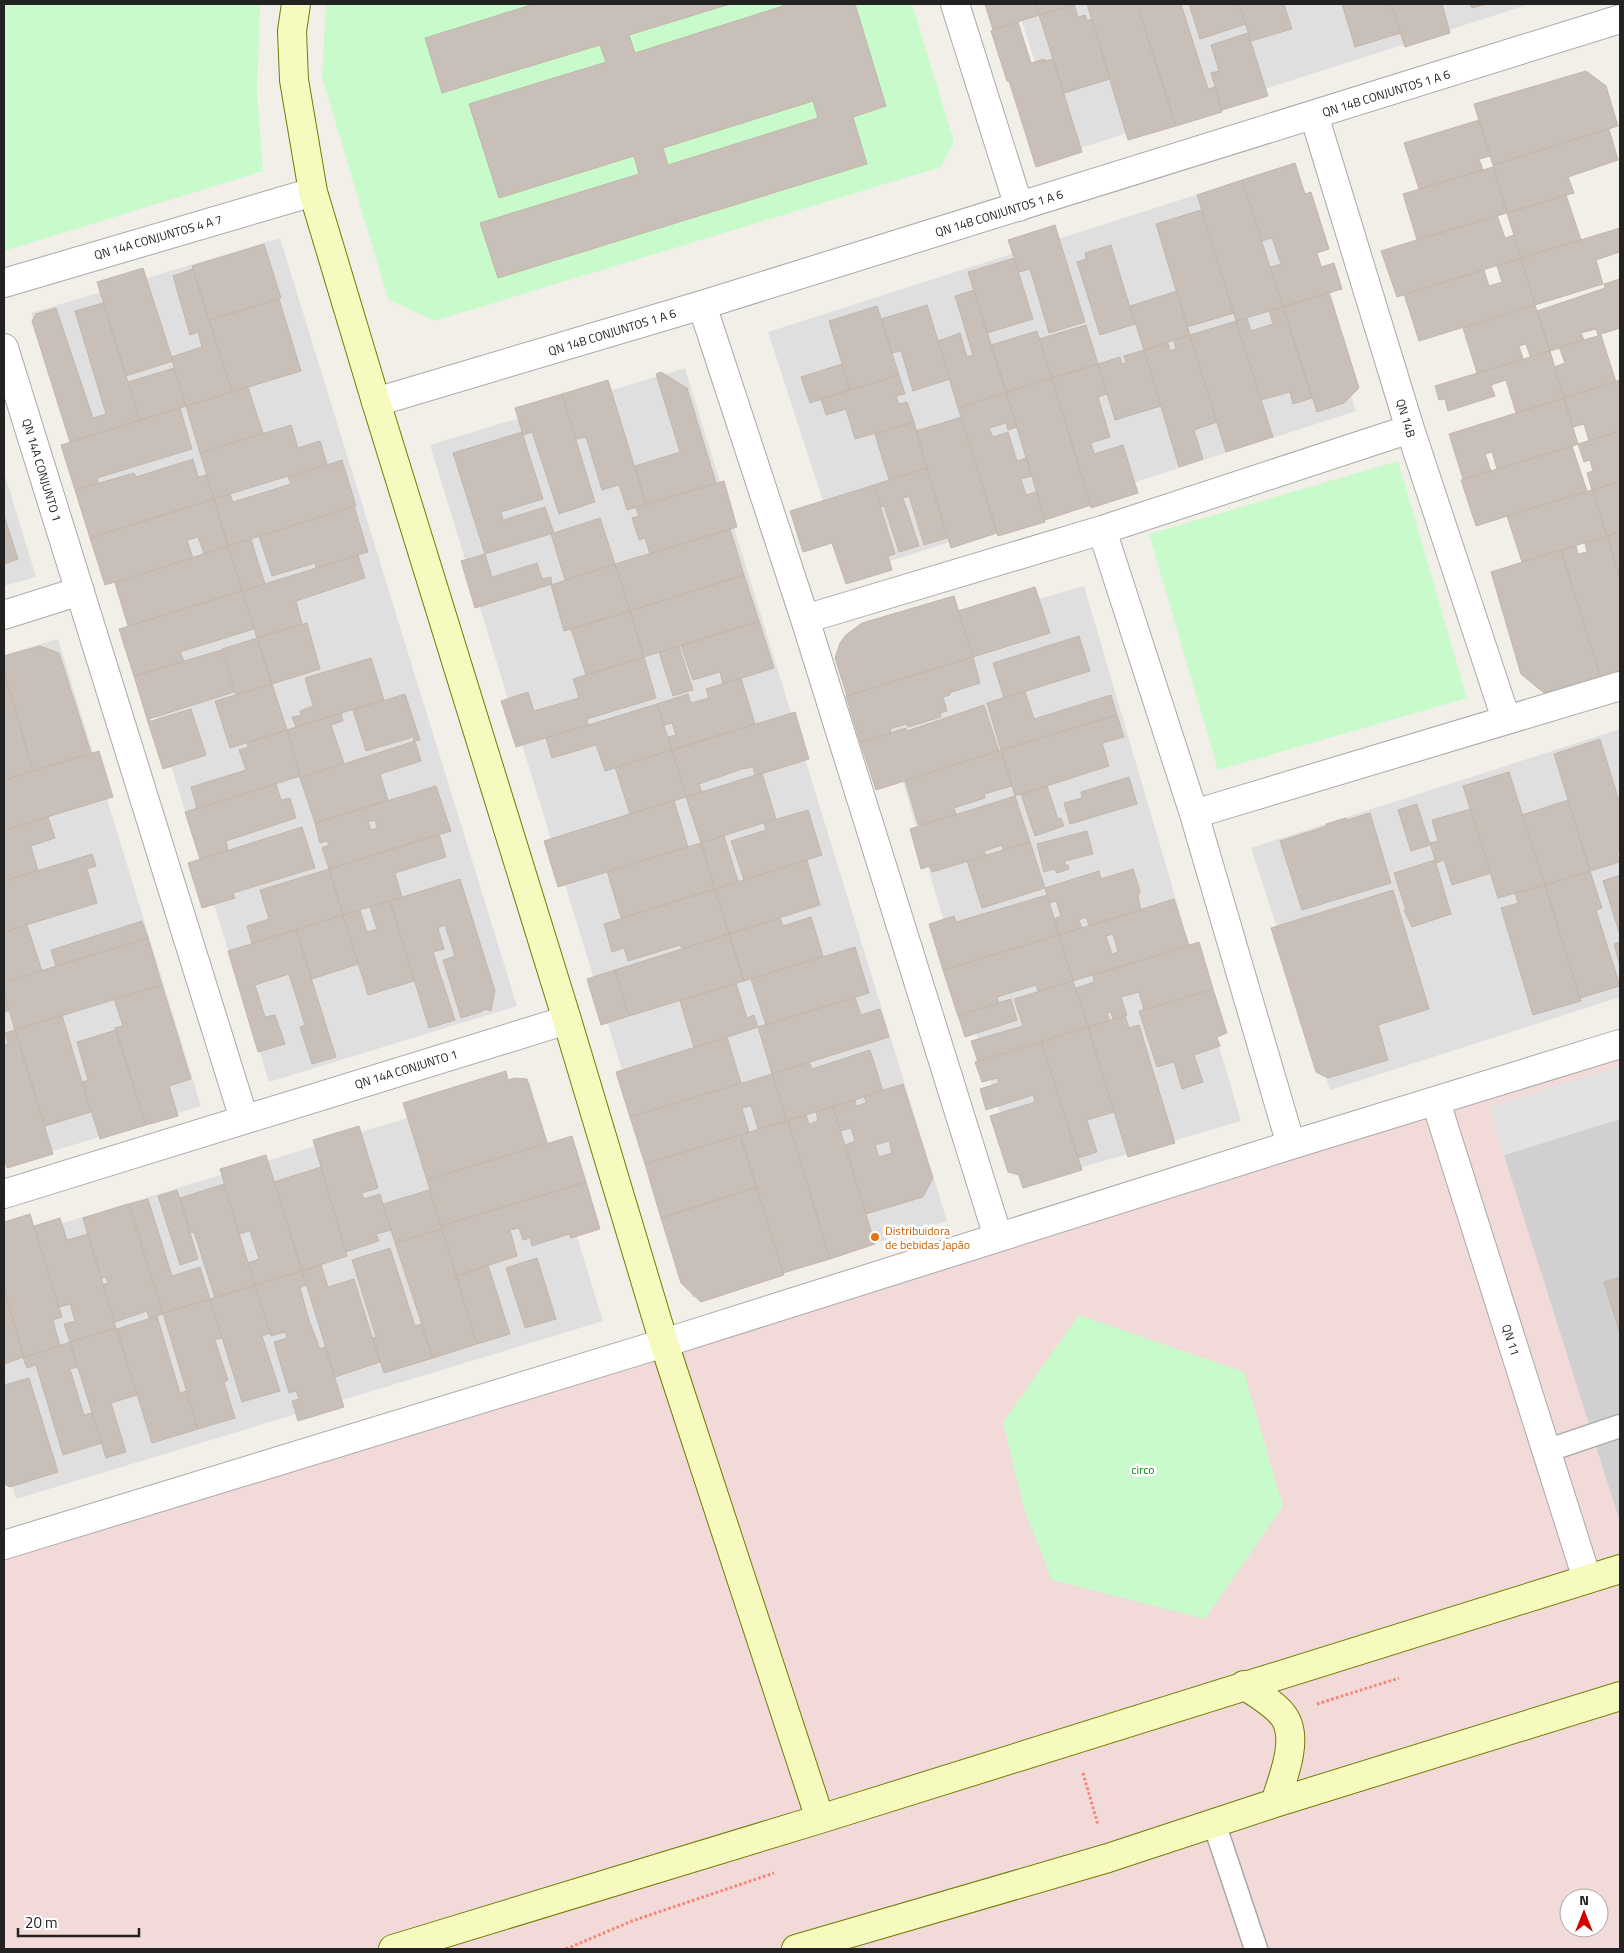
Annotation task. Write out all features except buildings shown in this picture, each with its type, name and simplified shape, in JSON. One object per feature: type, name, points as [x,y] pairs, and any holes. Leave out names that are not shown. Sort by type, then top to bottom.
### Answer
[{"type":"main road","points":[[296,4],[292,30],[294,80],[313,192],[664,1343],[820,1819]]},
{"type":"main road","points":[[393,1949],[820,1819],[1620,1569]]},
{"type":"main road","points":[[1244,1685],[1270,1701],[1286,1720],[1290,1742],[1287,1765],[1275,1803]]},
{"type":"main road","points":[[796,1949],[855,1940],[1275,1803],[1619,1700]]},
{"type":"street","points":[[955,4],[1019,207]]},
{"type":"street","name":"QN 14B CONJUNTOS 1 A 6","points":[[376,402],[1019,207],[1617,19]]},
{"type":"street","name":"QN 14B","points":[[1314,115],[1410,429],[1506,719]]},
{"type":"street","name":"QN 14A CONJUNTOS 4 A 7","points":[[4,283],[313,192]]},
{"type":"street","points":[[702,304],[805,619],[998,1237]]},
{"type":"street","name":"QN 14A CONJUNTO 1","points":[[4,348],[244,1118]]},
{"type":"street","points":[[805,619],[1102,530],[1410,429]]},
{"type":"street","points":[[1102,530],[1194,814],[1291,1145]]},
{"type":"street","points":[[4,615],[80,591]]},
{"type":"street","points":[[1194,814],[1620,686]]},
{"type":"street","name":"QN 14A CONJUNTO 1","points":[[4,1194],[244,1118],[567,1020]]},
{"type":"street","points":[[4,1545],[664,1343],[1291,1145],[1620,1044]]},
{"type":"street","name":"QN 11","points":[[1436,1102],[1587,1579]]},
{"type":"lane","points":[[1546,1451],[1620,1426]]},
{"type":"lane","points":[[1214,1823],[1256,1949]]},
{"type":"path","points":[[1072,1739],[1108,1858]]},
{"type":"shaded area","points":[[1016,4],[1530,4],[1065,153]]},
{"type":"shaded area","points":[[1277,169],[1356,411],[847,575],[768,332]]},
{"type":"shaded area","points":[[280,238],[517,1006],[269,1082],[31,313]]},
{"type":"shaded area","points":[[685,368],[947,1221],[692,1298],[430,445]]},
{"type":"shaded area","points":[[4,472],[36,577],[4,586]]},
{"type":"shaded area","points":[[1084,586],[1241,1121],[1021,1185],[864,649]]},
{"type":"shaded area","points":[[58,639],[201,1106],[4,1166],[4,655]]},
{"type":"shaded area","points":[[1620,729],[1620,997],[1330,1090],[1251,848]]},
{"type":"shaded area","points":[[1620,1035],[1620,1949],[4,1949],[4,1543]]},
{"type":"shaded area","points":[[1620,1066],[1620,1119],[1504,1155],[1489,1107]]},
{"type":"shaded area","points":[[529,1081],[603,1321],[16,1499],[4,1458],[4,1241]]},
{"type":"shaded area","points":[[1620,1119],[1620,1519],[1619,1519],[1504,1155]]},
{"type":"green space","points":[[4,4],[260,4],[257,91],[263,171],[4,251]]},
{"type":"green space","points":[[326,4],[912,4],[954,142],[941,167],[434,321],[388,299],[322,77]]},
{"type":"green space","points":[[1398,461],[1467,698],[1218,770],[1149,534]]},
{"type":"green space","name":"circo","points":[[1079,1315],[1244,1372],[1283,1506],[1205,1619],[1052,1580],[1024,1509],[1003,1422]]},
{"type":"place","name":"Distribuidora de bebidas Japão","points":[[875,1237]]}]
